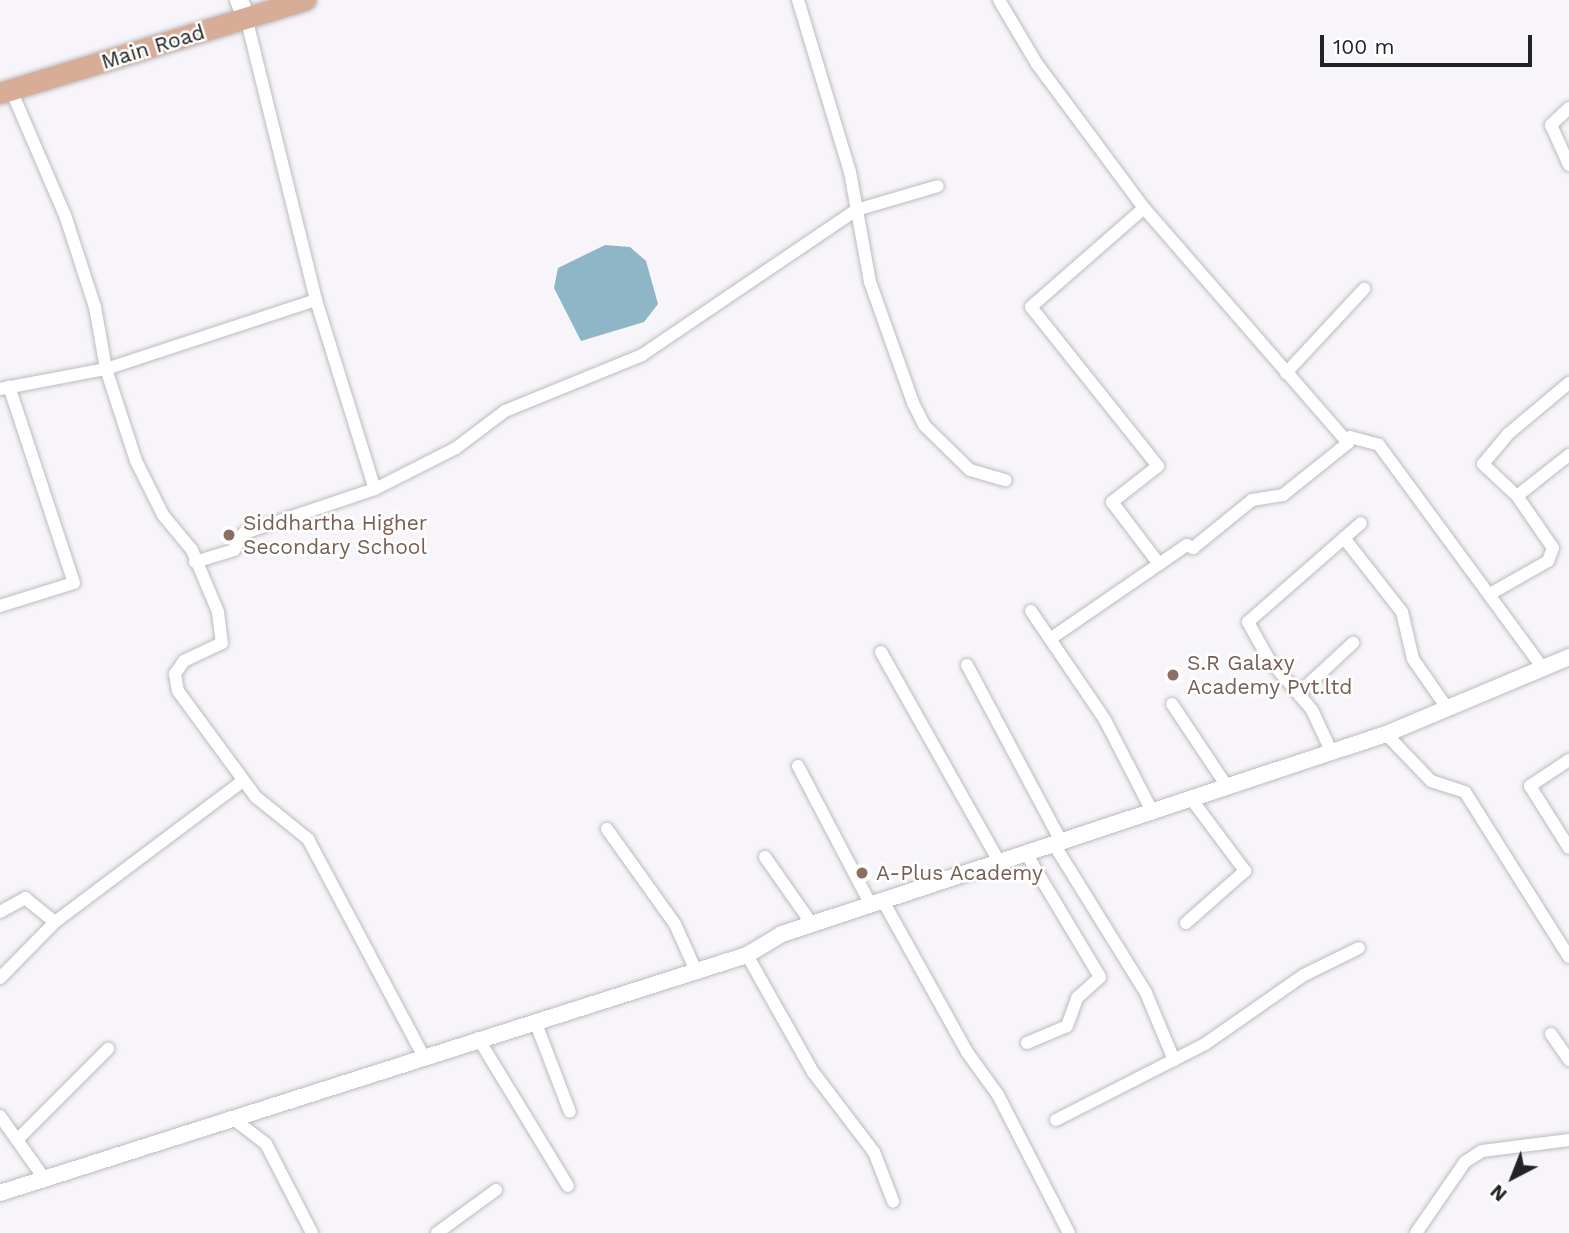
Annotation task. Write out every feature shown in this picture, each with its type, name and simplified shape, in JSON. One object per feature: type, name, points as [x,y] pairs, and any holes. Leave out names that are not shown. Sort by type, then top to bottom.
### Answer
[{"type":"main road","name":"Main Road","points":[[5,92],[242,9],[305,0]]},
{"type":"street","points":[[798,0],[856,210],[870,282],[924,425],[970,470],[1006,480]]},
{"type":"street","points":[[999,0],[1037,64],[1144,208],[1348,443]]},
{"type":"street","points":[[242,9],[316,300],[375,489]]},
{"type":"street","points":[[5,92],[66,219],[95,307],[106,369],[142,473],[195,562],[218,612],[222,643],[184,661],[175,674],[178,691],[243,781],[307,839],[423,1055]]},
{"type":"street","points":[[1569,108],[1550,125],[1569,165]]},
{"type":"street","points":[[195,562],[234,550],[244,533],[375,489],[456,448],[505,411],[642,355],[856,210],[938,186]]},
{"type":"street","points":[[1144,208],[1031,307],[1158,466],[1112,502],[1159,564]]},
{"type":"street","points":[[1286,373],[1364,289]]},
{"type":"street","points":[[0,606],[74,583],[5,387],[106,369],[316,300]]},
{"type":"street","points":[[1490,594],[1548,561],[1553,548],[1517,496],[1483,464],[1508,434],[1569,383]]},
{"type":"street","points":[[1050,639],[1159,564],[1193,548],[1252,500],[1283,495],[1348,443],[1350,437],[1379,445],[1543,668]]},
{"type":"street","points":[[1517,496],[1567,462]]},
{"type":"street","points":[[1332,753],[1298,694],[1248,622],[1361,523]]},
{"type":"street","points":[[1344,538],[1402,612],[1413,659],[1447,708]]},
{"type":"street","points":[[1031,611],[1105,720],[1153,813]]},
{"type":"street","points":[[1298,694],[1353,643]]},
{"type":"street","points":[[881,652],[1000,863]]},
{"type":"street","points":[[0,1193],[423,1055],[747,955],[812,925],[1386,734],[1569,657]]},
{"type":"street","points":[[967,665],[1059,844],[1146,993],[1174,1060]]},
{"type":"street","points":[[1172,704],[1228,788]]},
{"type":"street","points":[[1386,734],[1431,781],[1465,792],[1569,957]]},
{"type":"street","points":[[1569,760],[1530,786],[1569,848]]},
{"type":"street","points":[[798,766],[967,1052],[998,1094],[1069,1233]]},
{"type":"street","points":[[0,978],[55,922],[243,781]]},
{"type":"street","points":[[1186,923],[1245,872],[1192,800]]},
{"type":"street","points":[[607,829],[675,924],[696,971]]},
{"type":"street","points":[[1027,855],[1100,977],[1076,998],[1067,1026],[1027,1043]]},
{"type":"street","points":[[765,857],[812,925]]},
{"type":"street","points":[[0,912],[24,898],[55,922]]},
{"type":"street","points":[[1056,1120],[1174,1060],[1304,975],[1359,948]]},
{"type":"street","points":[[747,955],[813,1072],[874,1152],[894,1201]]},
{"type":"street","points":[[535,1021],[570,1112]]},
{"type":"street","points":[[1550,1034],[1569,1060]]},
{"type":"street","points":[[478,1038],[568,1186]]},
{"type":"street","points":[[17,1140],[108,1049]]},
{"type":"street","points":[[0,1116],[44,1178]]},
{"type":"street","points":[[231,1117],[266,1144],[312,1233]]},
{"type":"street","points":[[1416,1233],[1465,1161],[1482,1151],[1569,1140]]},
{"type":"street","points":[[437,1233],[496,1190]]},
{"type":"water","points":[[605,245],[630,247],[646,261],[658,304],[644,322],[581,341],[554,288],[558,268]]},
{"type":"place","name":"Siddhartha Higher Secondary School","points":[[229,535]]},
{"type":"place","name":"S.R Galaxy Academy Pvt.ltd","points":[[1173,675]]},
{"type":"place","name":"A-Plus Academy","points":[[862,873]]}]
